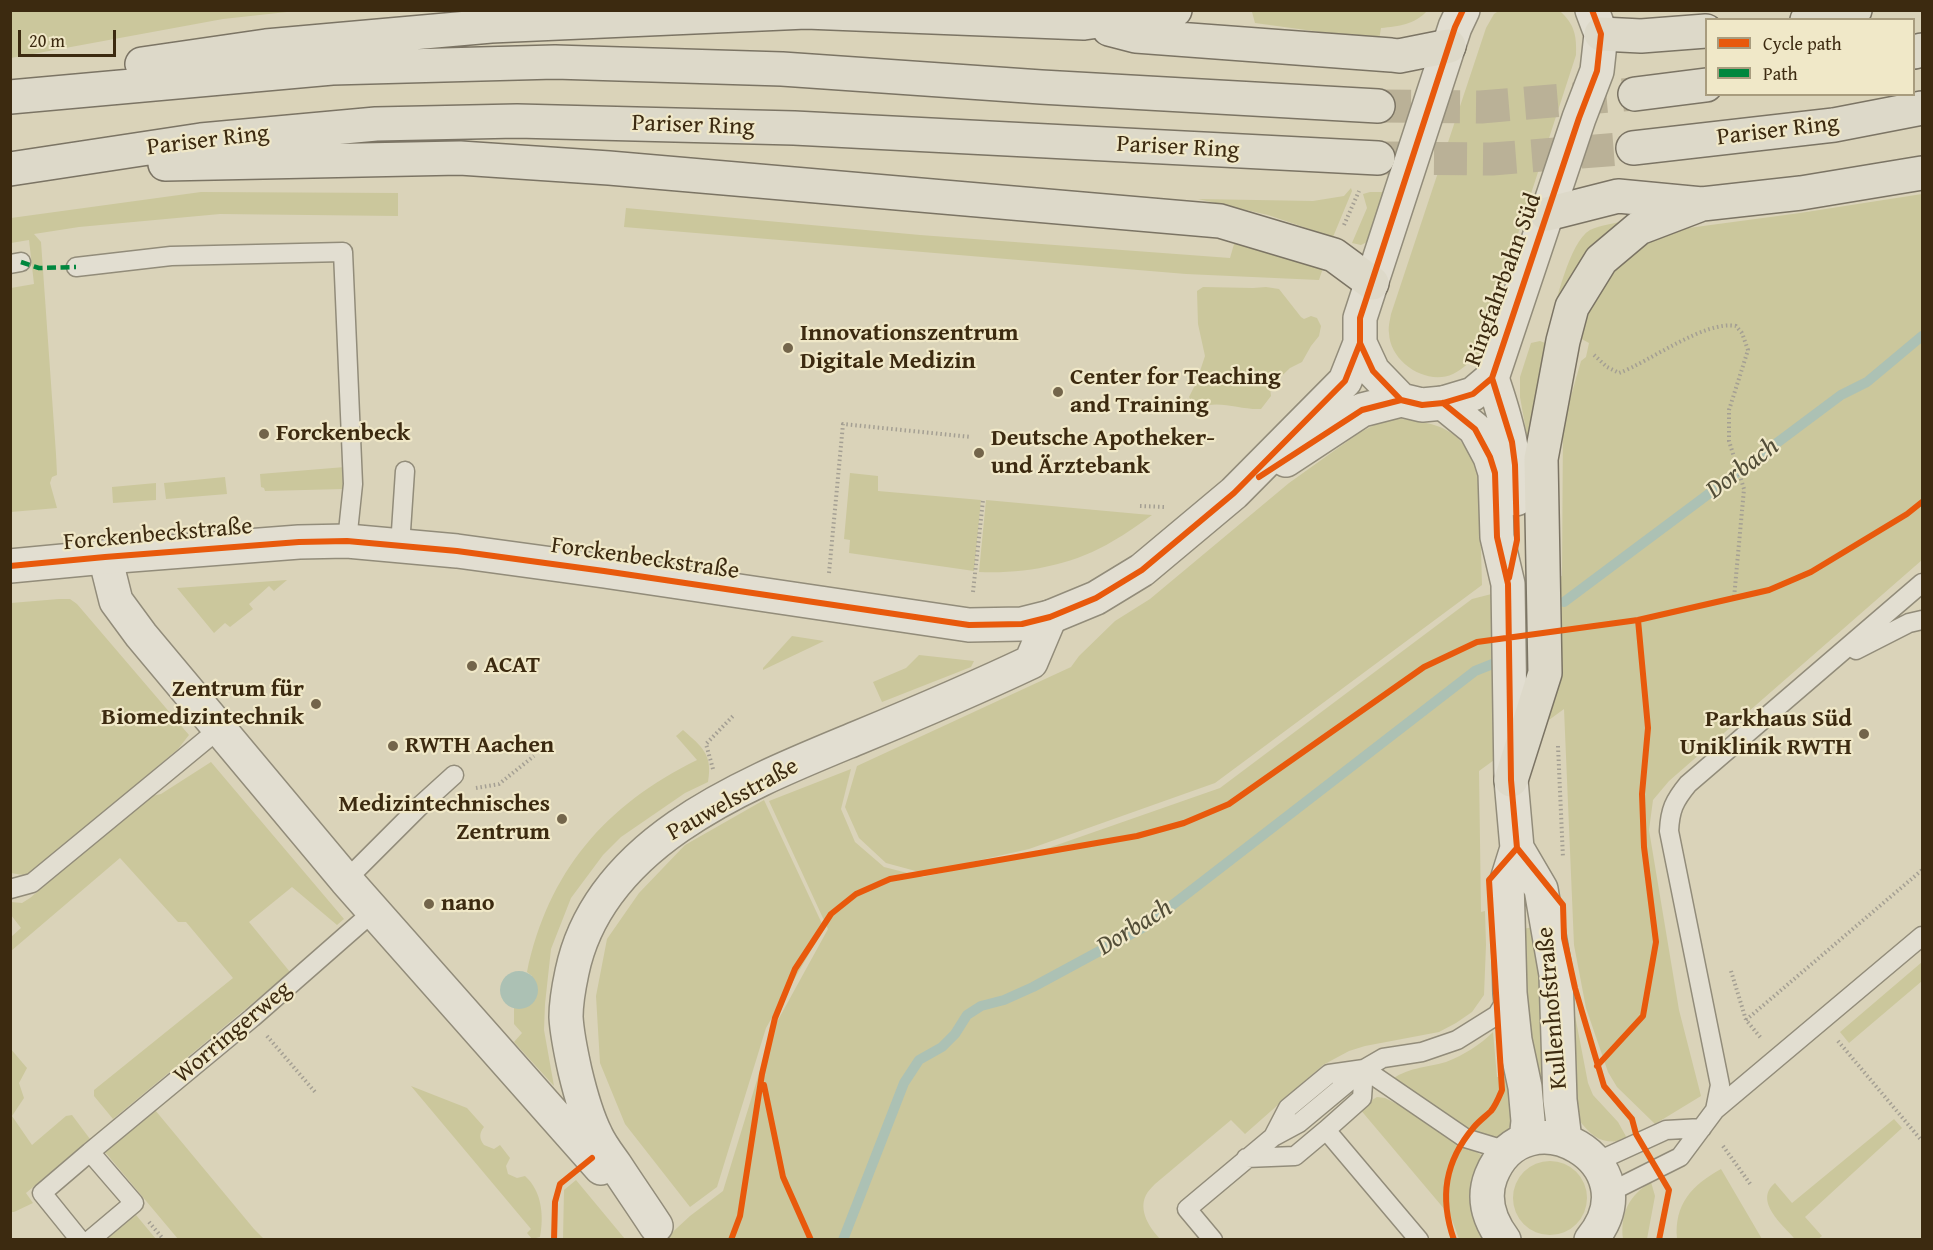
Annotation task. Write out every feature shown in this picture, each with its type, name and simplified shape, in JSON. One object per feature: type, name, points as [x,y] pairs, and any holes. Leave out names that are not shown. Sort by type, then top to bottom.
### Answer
[{"type":"highway","points":[[11,96],[137,65],[266,46],[491,26],[806,12],[1084,23],[1175,10]]},
{"type":"highway","points":[[1817,18],[1856,10]]},
{"type":"highway","points":[[1597,22],[1641,36],[1705,31]]},
{"type":"highway","points":[[1084,23],[1136,36],[1399,56],[1449,46]]},
{"type":"highway","points":[[11,96],[332,68],[555,62],[782,69],[1052,88],[1378,106]]},
{"type":"highway","points":[[1635,94],[1705,85]]},
{"type":"highway","name":"Pariser Ring","points":[[1633,148],[1834,125],[1923,108]]},
{"type":"highway","name":"Pariser Ring","points":[[18,168],[201,140],[376,124],[517,121],[794,128],[1378,158]]},
{"type":"highway","points":[[18,168],[460,158],[631,170],[1220,221],[1334,255],[1372,283]]},
{"type":"highway","points":[[1547,214],[1618,196],[1702,204],[1801,193],[1923,173]]},
{"type":"highway","points":[[1511,780],[1545,673],[1518,496],[1540,459],[1563,341],[1572,307],[1601,260],[1639,228],[1702,204]]},
{"type":"street","points":[[1401,400],[1373,371],[1360,343],[1360,318],[1449,46],[1463,10]]},
{"type":"street","name":"Ringfahrbahn Süd","points":[[1401,400],[1422,405],[1443,403],[1473,394],[1492,378],[1579,118],[1597,71],[1597,22]]},
{"type":"street","name":"Forckenbeckstraße","points":[[10,566],[299,542],[347,541],[457,551],[969,625],[1022,624],[1050,617],[1096,598],[1142,570],[1234,493],[1345,381],[1360,343]]},
{"type":"street","name":"Kullenhofstraße","points":[[1492,378],[1512,442],[1518,496],[1497,537],[1508,584],[1511,780],[1517,848],[1508,880],[1510,993],[1528,1121],[1517,1146]]},
{"type":"street","name":"Forckenbeckstraße","points":[[1234,493],[1362,410],[1401,400]]},
{"type":"street","name":"Kullenhofstraße","points":[[1443,403],[1475,429],[1490,457],[1495,473],[1518,496]]},
{"type":"street","name":"Pauwelsstraße","points":[[105,557],[116,601],[141,635],[346,880],[592,1158],[662,1232]]},
{"type":"street","name":"Pauwelsstraße","points":[[662,1232],[596,1136],[581,1094],[571,1054],[566,1016],[569,984],[577,948],[590,920],[608,891],[666,834],[722,800],[808,759],[1031,663],[1050,617]]},
{"type":"street","name":"Kullenhofstraße","points":[[1517,848],[1541,889],[1556,975],[1560,1100],[1566,1140]]},
{"type":"street","points":[[1504,1239],[1493,1226],[1487,1206],[1487,1186],[1495,1166],[1517,1146],[1545,1137],[1566,1140],[1583,1148],[1596,1162],[1605,1177],[1608,1193],[1607,1212],[1599,1236]]},
{"type":"lane","points":[[76,267],[171,256],[343,252],[353,484],[347,541]]},
{"type":"lane","points":[[400,546],[405,471]]},
{"type":"lane","points":[[1715,1110],[1720,1085],[1669,831],[1670,815],[1676,799],[1688,784],[1901,601],[1922,592]]},
{"type":"lane","points":[[1827,664],[1909,623],[1923,620]]},
{"type":"lane","points":[[10,889],[32,883],[219,729]]},
{"type":"lane","points":[[346,880],[454,775]]},
{"type":"lane","name":"Worringerweg","points":[[80,1239],[42,1193],[252,1018],[374,911]]},
{"type":"lane","points":[[1608,1193],[1680,1157],[1715,1110],[1923,936]]},
{"type":"lane","points":[[1213,1239],[1187,1209],[1246,1158],[1273,1137],[1299,1123],[1364,1069],[1383,1058],[1422,1052],[1457,1040],[1497,1015],[1510,993]]},
{"type":"lane","points":[[1246,1158],[1295,1156],[1362,1098],[1364,1069]]},
{"type":"lane","points":[[1364,1069],[1465,1138],[1517,1146]]},
{"type":"lane","points":[[1596,1162],[1666,1130],[1702,1128]]},
{"type":"lane","points":[[1326,1130],[1419,1239]]},
{"type":"lane","points":[[90,1152],[134,1203],[90,1239]]},
{"type":"path","points":[[1587,351],[1619,374],[1670,346],[1723,326],[1736,326],[1742,333],[1748,350],[1729,410],[1729,441],[1744,489],[1734,598]]},
{"type":"path","points":[[826,603],[843,424],[971,437]]},
{"type":"path","points":[[969,625],[983,500]]},
{"type":"path","points":[[1140,506],[1169,508]]},
{"type":"path","points":[[1723,600],[1743,596]]},
{"type":"path","points":[[722,800],[712,780],[713,769],[706,744],[733,716]]},
{"type":"path","points":[[454,775],[462,782],[476,788],[499,784],[534,756]]},
{"type":"path","points":[[1746,1020],[1923,870]]},
{"type":"path","points":[[252,1018],[315,1092]]},
{"type":"path","points":[[1821,1022],[1923,1141]]},
{"type":"path","points":[[1723,1146],[1751,1185]]},
{"type":"shaded area","points":[[11,10],[296,11],[223,19],[11,58]]},
{"type":"shaded area","points":[[1500,10],[1560,11],[1574,30],[1576,55],[1479,354],[1453,374],[1432,377],[1411,369],[1396,353],[1391,344],[1389,331],[1391,314],[1486,28],[1494,14]]},
{"type":"shaded area","points":[[1226,11],[1427,11],[1411,22],[1381,28],[1379,40],[1255,23],[1252,12]]},
{"type":"shaded area","points":[[1351,188],[1352,191],[1333,237],[1268,215],[1198,199],[1313,201],[1344,196]]},
{"type":"shaded area","points":[[201,192],[398,193],[398,216],[220,214],[79,227],[34,234],[41,242],[57,475],[52,477],[50,483],[57,508],[11,512],[11,288],[34,284],[29,240],[11,243],[11,218]]},
{"type":"shaded area","points":[[1384,192],[1367,242],[1361,245],[1352,243],[1367,208],[1363,194]]},
{"type":"shaded area","points":[[1922,194],[1922,560],[1669,781],[1653,800],[1649,830],[1679,1010],[1701,1096],[1655,1124],[1617,1087],[1608,1072],[1586,1008],[1574,945],[1564,709],[1479,771],[1481,912],[1485,911],[1486,945],[1484,995],[1472,1012],[1439,1032],[1349,1051],[1323,1065],[1245,1134],[1231,1120],[1155,1184],[1147,1194],[1143,1207],[1144,1213],[1160,1239],[664,1240],[690,1216],[723,1191],[772,1031],[828,929],[769,801],[851,769],[841,809],[855,842],[884,867],[923,877],[1034,853],[1220,788],[1472,599],[1562,576],[1563,424],[1581,361],[1586,357],[1589,343],[1578,337],[1595,288],[1629,250],[1681,229]]},
{"type":"shaded area","points":[[1647,207],[1558,332],[1549,327],[1564,274],[1582,237],[1594,228],[1626,221],[1626,210]]},
{"type":"shaded area","points":[[626,208],[920,235],[1230,258],[1236,237],[1323,268],[1319,280],[1186,274],[624,227]]},
{"type":"shaded area","points":[[1203,287],[1279,289],[1301,317],[1304,319],[1311,316],[1317,318],[1321,326],[1319,336],[1302,362],[1290,368],[1270,387],[1271,396],[1261,409],[1215,404],[1200,407],[1189,397],[1205,356],[1198,324],[1197,291]]},
{"type":"shaded area","points":[[1540,341],[1550,345],[1528,442],[1520,397],[1520,377],[1531,343]]},
{"type":"shaded area","points":[[1393,418],[1424,422],[1448,431],[1458,438],[1473,461],[1479,478],[1482,585],[1215,783],[1029,849],[923,873],[886,863],[859,838],[845,807],[857,766],[1071,667],[1079,656],[1115,621],[1150,599],[1289,483],[1359,433]]},
{"type":"shaded area","points":[[345,467],[344,489],[265,491],[261,487],[260,474]]},
{"type":"shaded area","points":[[850,473],[878,476],[878,491],[981,500],[974,571],[849,553],[850,540],[844,539]]},
{"type":"shaded area","points":[[225,477],[227,494],[166,499],[164,483]]},
{"type":"shaded area","points":[[156,483],[156,500],[113,503],[112,487]]},
{"type":"shaded area","points":[[986,500],[1152,515],[1098,549],[1066,562],[1014,571],[979,572]]},
{"type":"shaded area","points":[[287,580],[274,591],[269,586],[249,604],[253,609],[230,627],[225,623],[214,633],[177,588]]},
{"type":"shaded area","points":[[70,599],[77,604],[189,735],[178,749],[29,876],[11,873],[11,603]]},
{"type":"shaded area","points":[[792,636],[824,641],[763,670],[763,668]]},
{"type":"shaded area","points":[[919,655],[974,661],[971,667],[882,702],[873,682],[906,668]]},
{"type":"shaded area","points":[[683,730],[696,741],[707,758],[708,782],[685,793],[621,837],[603,855],[571,898],[551,949],[544,1030],[554,1086],[514,1042],[522,1033],[514,1024],[514,1008],[519,1008],[532,976],[527,972],[537,936],[549,903],[585,845],[608,820],[635,798],[664,778],[697,760],[676,736]]},
{"type":"shaded area","points":[[211,762],[344,919],[337,925],[292,887],[249,922],[290,972],[113,1119],[94,1096],[94,1090],[233,978],[186,922],[178,922],[120,858],[11,951],[11,937],[21,928],[11,915],[11,902],[22,903],[30,898],[140,804],[152,796],[161,794]]},
{"type":"shaded area","points":[[764,800],[824,928],[766,1028],[717,1187],[690,1207],[625,1124],[600,1063],[596,996],[607,939],[639,893],[685,845]]},
{"type":"shaded area","points":[[1538,927],[1548,1120],[1543,1120],[1531,1073],[1519,929]]},
{"type":"shaded area","points":[[1563,953],[1588,1083],[1593,1095],[1618,1122],[1628,1140],[1605,1141],[1588,1131],[1578,1119]]},
{"type":"shaded area","points":[[1922,962],[1922,981],[1849,1043],[1840,1032]]},
{"type":"shaded area","points":[[519,971],[532,977],[538,990],[532,1003],[519,1009],[506,1003],[500,990],[506,977]]},
{"type":"shaded area","points":[[1493,1032],[1497,1077],[1512,1076],[1514,1117],[1506,1135],[1493,1138],[1479,1134],[1389,1082],[1402,1073],[1446,1062],[1459,1056]]},
{"type":"shaded area","points":[[10,1048],[27,1068],[19,1083],[24,1098],[12,1116],[32,1145],[66,1116],[72,1115],[90,1139],[26,1193],[33,1203],[14,1212],[10,1212]]},
{"type":"shaded area","points":[[411,1086],[467,1108],[484,1127],[480,1136],[484,1145],[494,1149],[500,1145],[510,1158],[506,1166],[508,1174],[517,1178],[525,1176],[535,1189],[542,1221],[540,1237],[532,1239],[527,1233],[531,1229]]},
{"type":"shaded area","points":[[1377,1097],[1399,1105],[1486,1158],[1486,1239],[1459,1239],[1451,1217],[1359,1108]]},
{"type":"shaded area","points":[[155,1110],[264,1239],[178,1239],[105,1152]]},
{"type":"shaded area","points":[[1894,1119],[1902,1128],[1805,1217],[1822,1236],[1818,1239],[1795,1239],[1768,1205],[1769,1190],[1775,1183],[1792,1203]]},
{"type":"shaded area","points":[[1543,1161],[1557,1161],[1571,1167],[1581,1177],[1587,1191],[1587,1205],[1581,1219],[1571,1229],[1557,1235],[1543,1235],[1529,1229],[1519,1219],[1513,1205],[1513,1191],[1519,1177],[1529,1167]]},
{"type":"shaded area","points":[[1721,1169],[1762,1239],[1677,1239],[1679,1216],[1687,1197],[1701,1182]]},
{"type":"shaded area","points":[[576,1180],[625,1239],[563,1239],[564,1190]]},
{"type":"shaded area","points":[[1651,1182],[1655,1196],[1647,1239],[1623,1239],[1623,1221],[1628,1206],[1637,1193]]},
{"type":"shaded area","points":[[136,1215],[156,1239],[107,1239]]},
{"type":"waterway","name":"Dorbach","points":[[1564,602],[1841,395],[1867,382],[1922,336]]},
{"type":"waterway","name":"Dorbach","points":[[843,1240],[904,1083],[919,1060],[942,1047],[955,1034],[967,1015],[981,1006],[1004,1000],[1033,987],[1144,927],[1475,671],[1500,661]]},
{"type":"tunnel","points":[[1378,106],[1481,107],[1635,94]]},
{"type":"tunnel","points":[[1385,158],[1492,159],[1633,148]]},
{"type":"marked path","points":[[21,262],[39,268],[76,267]]},
{"type":"cycle path","points":[[1463,10],[1455,27],[1360,318],[1360,343],[1373,371],[1401,400],[1422,405],[1443,403],[1473,394],[1492,378],[1579,118],[1597,71],[1601,34],[1592,10]]},
{"type":"cycle path","points":[[10,566],[299,542],[347,541],[457,551],[969,625],[1022,624],[1050,617],[1096,598],[1142,570],[1234,493],[1345,381],[1360,343]]},
{"type":"cycle path","points":[[1492,378],[1512,442],[1515,465],[1517,540],[1509,578]]},
{"type":"cycle path","points":[[1259,477],[1362,410],[1401,400]]},
{"type":"cycle path","points":[[1443,403],[1475,429],[1490,457],[1495,473],[1497,537],[1508,584],[1511,780],[1517,848]]},
{"type":"cycle path","points":[[731,1240],[740,1216],[762,1074],[775,1018],[795,969],[831,914],[856,894],[890,879],[1137,836],[1184,823],[1229,804],[1424,667],[1477,642],[1638,620],[1769,590],[1811,572],[1907,514],[1922,502]]},
{"type":"cycle path","points":[[1597,1066],[1643,1016],[1656,942],[1644,847],[1642,794],[1648,728],[1638,620]]},
{"type":"cycle path","points":[[1517,848],[1563,905],[1564,938],[1575,988],[1604,1086],[1632,1119],[1636,1134],[1669,1190],[1659,1240]]},
{"type":"cycle path","points":[[1454,1240],[1449,1224],[1446,1194],[1451,1166],[1464,1140],[1493,1109],[1502,1090],[1489,880],[1517,848]]},
{"type":"cycle path","points":[[764,1085],[783,1177],[811,1240]]},
{"type":"cycle path","points":[[554,1240],[555,1202],[560,1184],[592,1158]]},
{"type":"place","name":"Innovationszentrum Digitale Medizin","points":[[788,348]]},
{"type":"place","name":"Center for Teaching and Training","points":[[1058,392]]},
{"type":"place","name":"Forckenbeck","points":[[264,434]]},
{"type":"place","name":"Deutsche Apotheker- und Ärztebank","points":[[979,453]]},
{"type":"place","name":"ACAT","points":[[472,666]]},
{"type":"place","name":"Zentrum für Biomedizintechnik","points":[[316,704]]},
{"type":"place","name":"Parkhaus Süd Uniklinik RWTH","points":[[1864,734]]},
{"type":"place","name":"RWTH Aachen","points":[[393,746]]},
{"type":"place","name":"Medizintechnisches Zentrum","points":[[562,819]]},
{"type":"place","name":"nano","points":[[429,904]]}]
